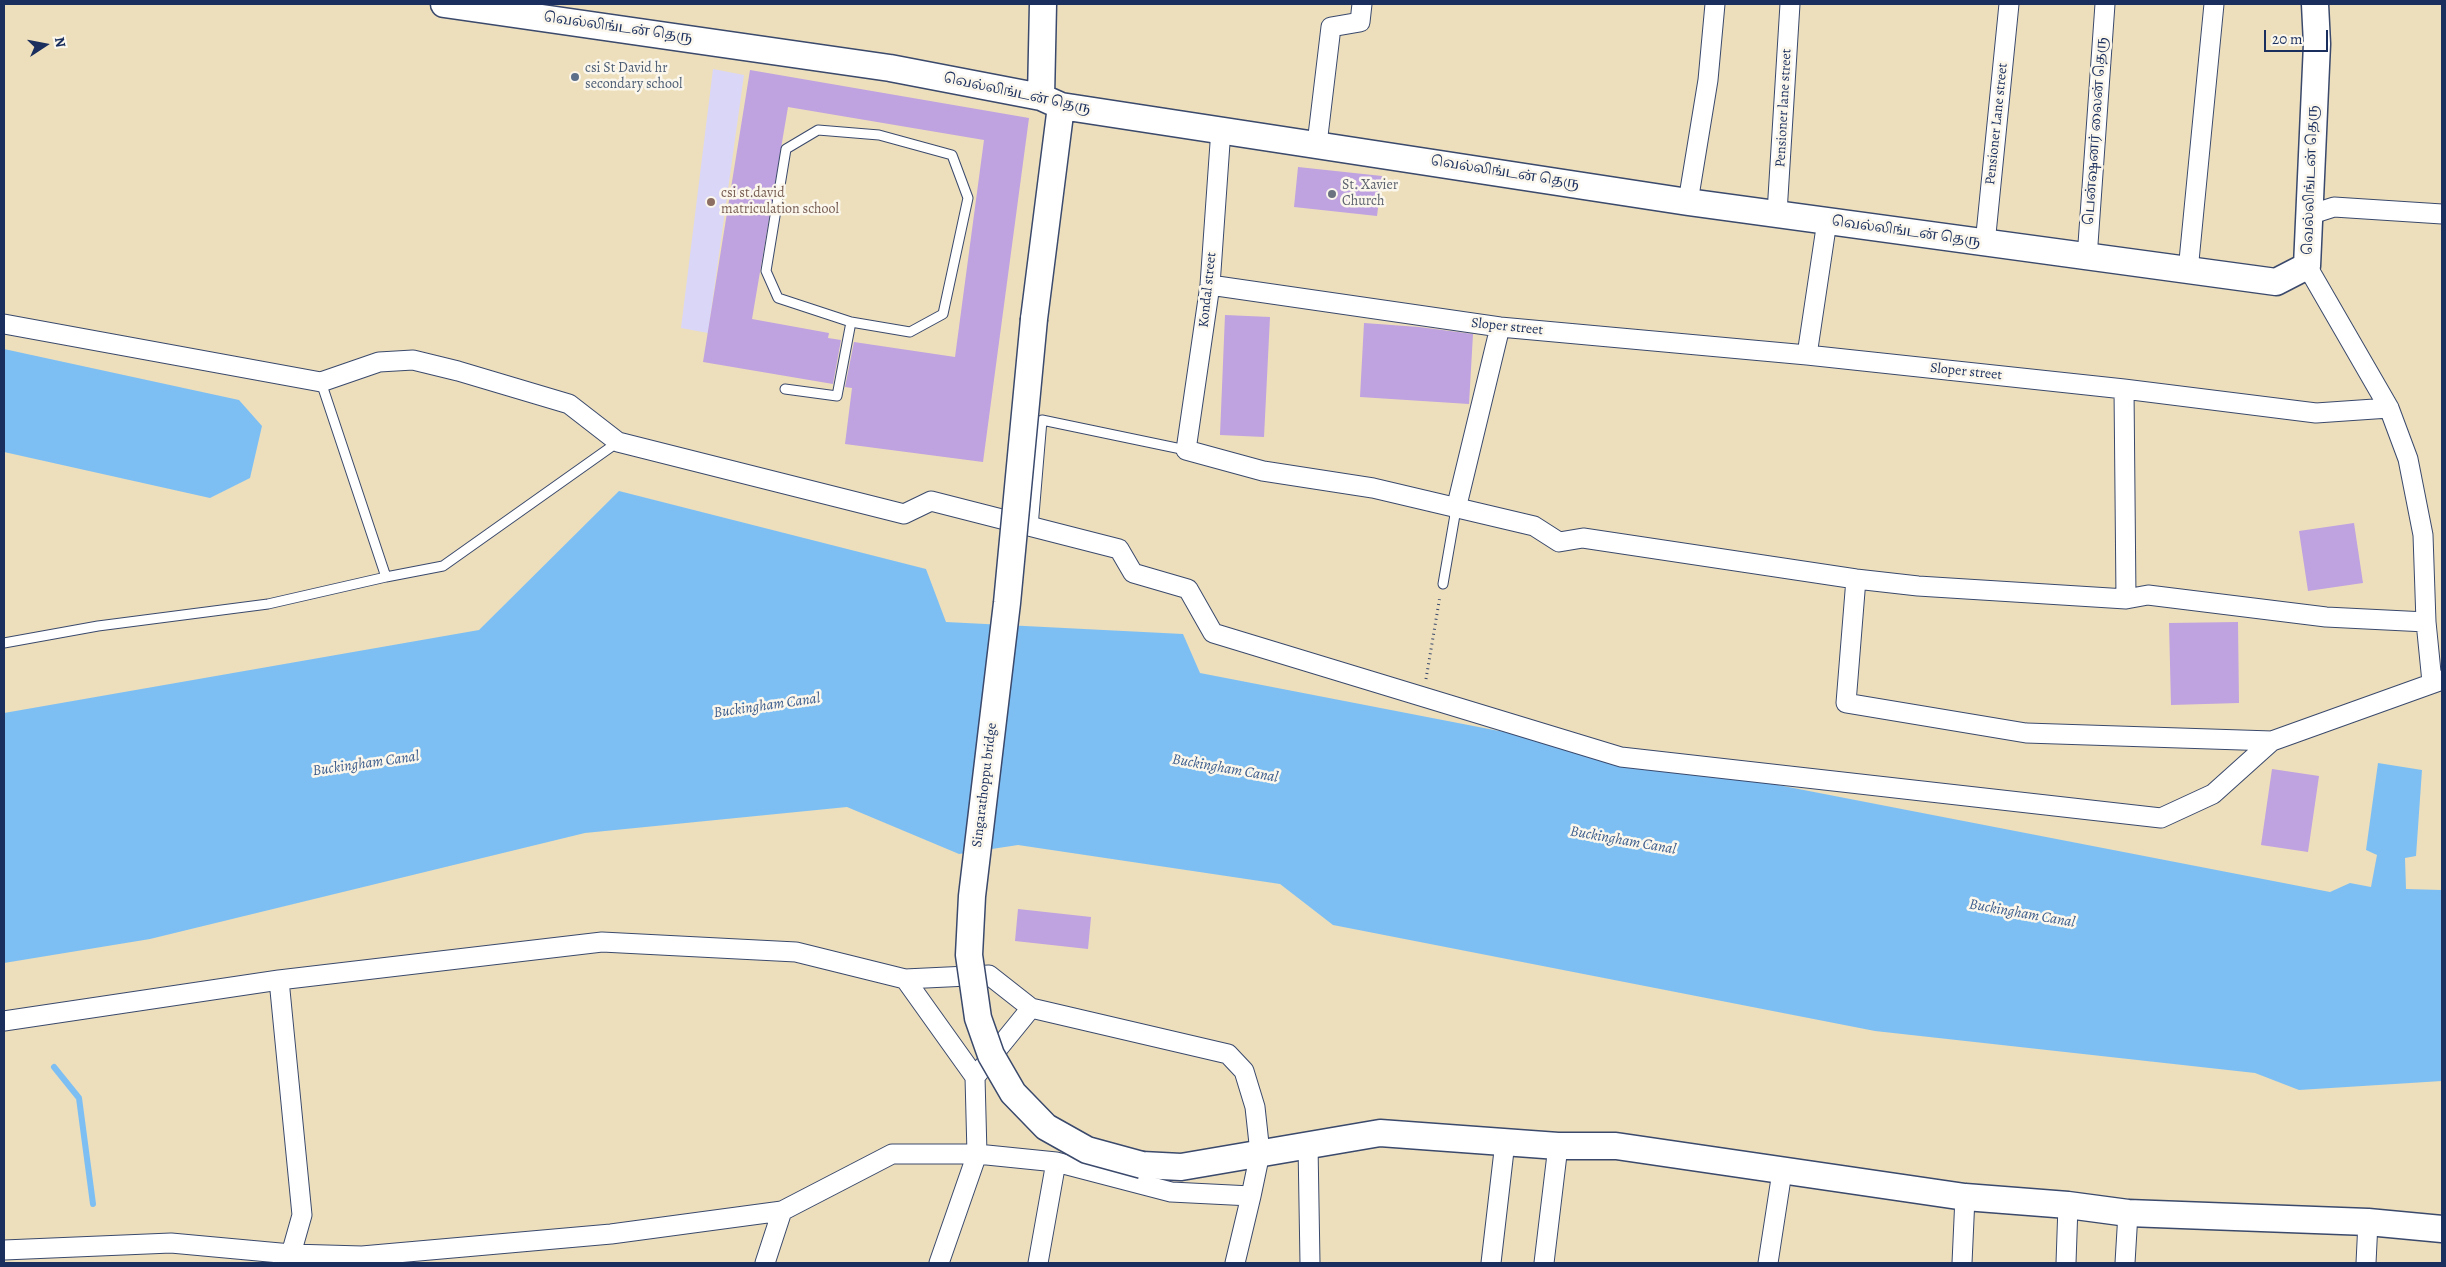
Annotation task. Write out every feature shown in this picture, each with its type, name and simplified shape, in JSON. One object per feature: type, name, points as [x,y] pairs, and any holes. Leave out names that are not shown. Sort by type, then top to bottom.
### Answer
[{"type":"main road","name":"வெல்லிங்டன் தெரு","points":[[444,4],[532,10],[890,68],[1051,101],[1688,202],[1777,213],[2086,258],[2276,282],[2307,266],[2317,44],[2315,4]]},
{"type":"main road","points":[[1043,4],[1051,101]]},
{"type":"main road","name":"Singarathoppu bridge","points":[[1051,101],[1034,319],[1007,603],[972,896],[969,955],[978,1018],[991,1055],[1013,1093],[1046,1127],[1087,1150],[1142,1165],[1181,1167],[1380,1133],[1558,1146],[1616,1146],[1782,1172],[1965,1197],[2068,1205],[2128,1213],[2368,1222],[2442,1229]]},
{"type":"street","points":[[1317,144],[1331,26],[1360,22],[1362,4]]},
{"type":"street","points":[[1688,202],[1708,80],[1715,4]]},
{"type":"street","name":"Pensioner lane street","points":[[1777,213],[1790,4]]},
{"type":"street","name":"Pensioner Lane street","points":[[1985,244],[2008,4]]},
{"type":"street","name":"பென்ஷனர் லைன் தெரு","points":[[2086,258],[2105,4]]},
{"type":"street","points":[[2188,271],[2214,4]]},
{"type":"street","name":"Kondal street","points":[[1186,450],[1210,285],[1221,129]]},
{"type":"street","points":[[2308,215],[2334,208],[2442,214]]},
{"type":"street","points":[[1807,355],[1827,221]]},
{"type":"street","points":[[1856,580],[1846,703],[2026,733],[2272,741],[2437,681],[2426,622],[2423,535],[2408,459],[2389,408],[2307,266]]},
{"type":"street","name":"Sloper street","points":[[1210,285],[1500,327],[1807,355],[2124,388],[2316,413],[2389,408]]},
{"type":"street","points":[[4,324],[321,382],[379,362],[413,360],[458,370],[569,404],[618,442],[904,514],[930,501],[1119,549],[1133,574],[1188,589],[1213,633],[1621,757],[2161,818],[2213,794],[2272,741]]},
{"type":"street","points":[[1456,508],[1500,327]]},
{"type":"street","points":[[2124,388],[2126,599]]},
{"type":"street","points":[[1186,450],[1263,471],[1373,488],[1534,526],[1559,542],[1583,538],[1856,580],[1918,586],[2126,599],[2148,595],[2326,617],[2426,622]]},
{"type":"street","points":[[4,1021],[279,980],[602,942],[796,952],[905,979],[989,975],[1031,1008],[1228,1054],[1244,1071],[1255,1107],[1260,1153],[1235,1263]]},
{"type":"street","points":[[905,979],[975,1077],[977,1154],[939,1263]]},
{"type":"street","points":[[279,980],[302,1215],[291,1254]]},
{"type":"street","points":[[975,1077],[1031,1008]]},
{"type":"street","points":[[1491,1263],[1505,1142]]},
{"type":"street","points":[[1308,1145],[1310,1263]]},
{"type":"street","points":[[1544,1263],[1558,1146]]},
{"type":"street","points":[[4,1250],[170,1243],[362,1260],[611,1234],[782,1211],[892,1154],[977,1154],[1056,1162],[1170,1192],[1251,1196]]},
{"type":"street","points":[[1038,1263],[1056,1162]]},
{"type":"street","points":[[1768,1263],[1782,1172]]},
{"type":"street","points":[[1962,1263],[1965,1197]]},
{"type":"street","points":[[2066,1263],[2068,1205]]},
{"type":"street","points":[[765,1263],[782,1211]]},
{"type":"street","points":[[2125,1263],[2128,1213]]},
{"type":"street","points":[[2366,1263],[2368,1222]]},
{"type":"lane","points":[[818,130],[879,135],[952,155],[968,198],[943,314],[910,332],[851,322],[778,298],[766,271],[786,149],[818,130]]},
{"type":"lane","points":[[785,389],[837,396],[851,322]]},
{"type":"lane","points":[[321,382],[386,577]]},
{"type":"lane","points":[[1033,527],[1042,420],[1186,450]]},
{"type":"lane","points":[[4,643],[98,626],[268,604],[443,566],[618,442]]},
{"type":"lane","points":[[1443,584],[1456,508]]},
{"type":"path","points":[[1422,697],[1443,584]]},
{"type":"shaded area","name":"csi st.david matriculation school","points":[[713,69],[744,75],[708,333],[681,328]]},
{"type":"water","points":[[4,349],[239,400],[262,426],[250,478],[210,498],[4,452]]},
{"type":"water","name":"Buckingham Canal","points":[[619,491],[926,569],[946,622],[1183,634],[1200,673],[2330,892],[2350,883],[2371,887],[2377,855],[2366,850],[2378,763],[2422,770],[2416,856],[2405,858],[2406,889],[2442,890],[2442,1081],[2299,1090],[2255,1073],[1875,1031],[1333,925],[1280,884],[1018,845],[959,854],[847,807],[585,833],[150,939],[4,963],[4,713],[479,630]]},
{"type":"building","points":[[750,70],[1029,118],[983,462],[845,444],[852,388],[845,387],[854,342],[955,357],[984,140],[788,107],[752,319],[829,333],[828,338],[841,340],[833,384],[703,362]]},
{"type":"building","points":[[1298,167],[1382,176],[1377,216],[1294,207]]},
{"type":"building","points":[[1225,315],[1270,317],[1264,437],[1220,435]]},
{"type":"building","points":[[1364,323],[1419,327],[1473,334],[1469,404],[1360,397]]},
{"type":"building","points":[[2354,523],[2363,583],[2308,591],[2299,531]]},
{"type":"building","points":[[2238,622],[2239,703],[2171,705],[2169,623]]},
{"type":"building","points":[[2272,769],[2319,776],[2308,852],[2261,845]]},
{"type":"building","points":[[1018,909],[1091,917],[1088,949],[1015,941]]},
{"type":"waterway","points":[[54,1067],[79,1098],[93,1204]]},
{"type":"place","name":"csi St David hr secondary school","points":[[575,77]]},
{"type":"place","name":"St. Xavier Church","points":[[1332,194]]},
{"type":"place","name":"csi st.david matriculation school","points":[[711,202]]}]
